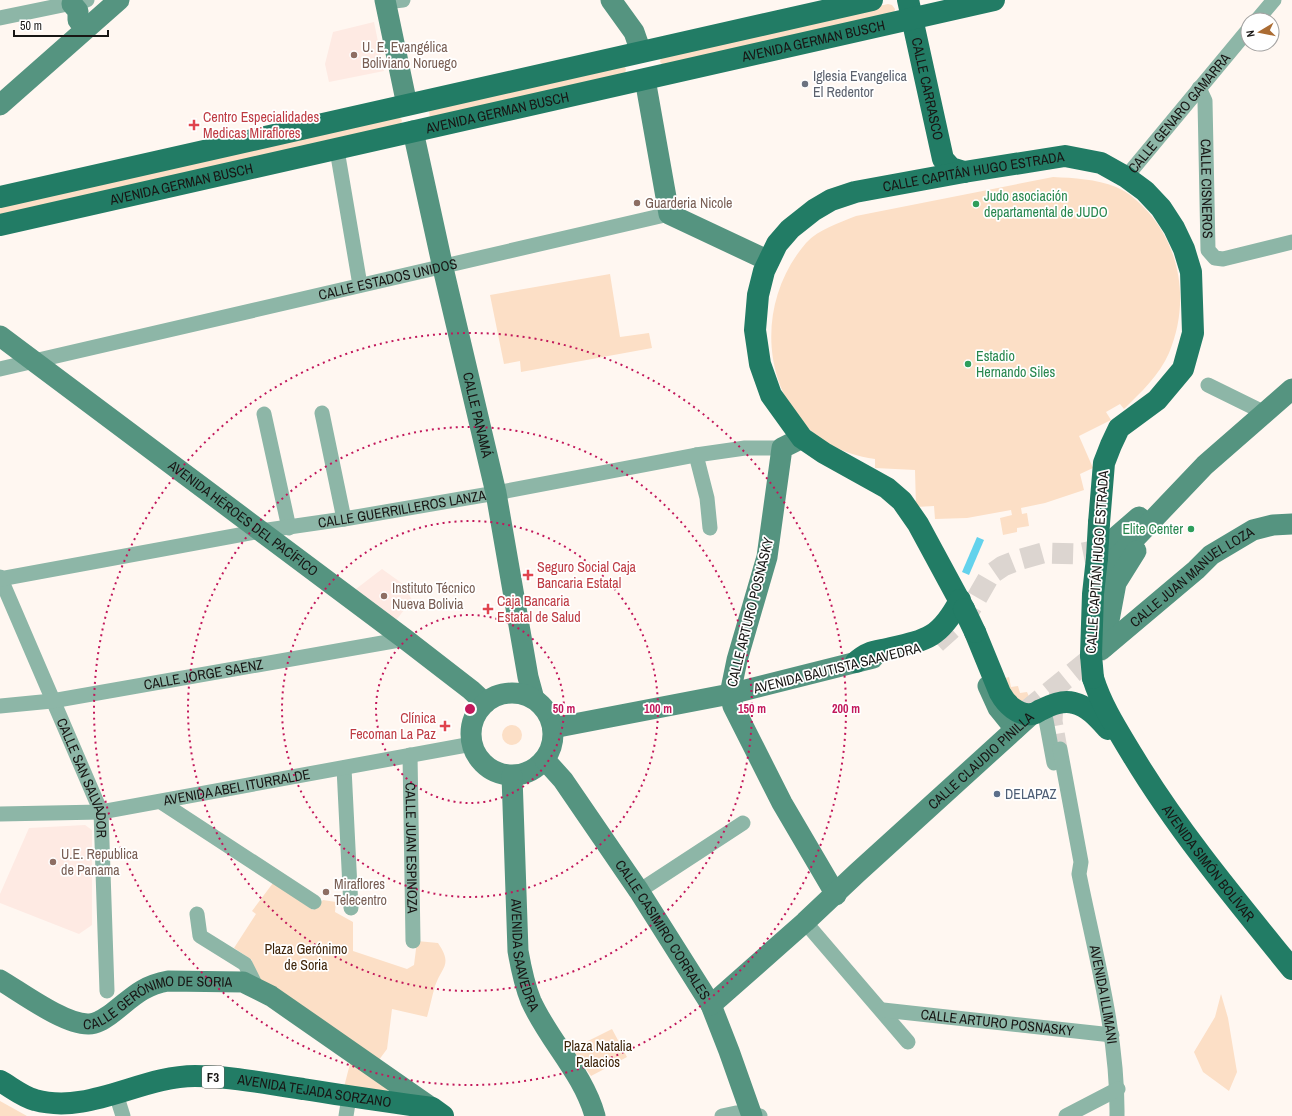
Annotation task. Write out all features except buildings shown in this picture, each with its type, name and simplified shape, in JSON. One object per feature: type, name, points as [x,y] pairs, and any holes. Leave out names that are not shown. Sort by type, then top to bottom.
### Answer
[{"type":"main road","points":[[0,105],[75,19],[100,0]]},
{"type":"main road","points":[[75,19],[119,0]]},
{"type":"main road","points":[[611,0],[634,32],[642,52],[669,214],[769,260]]},
{"type":"main road","name":"AVENIDA GERMAN BUSCH","points":[[0,197],[872,0]]},
{"type":"main road","name":"AVENIDA GERMAN BUSCH","points":[[0,225],[646,79],[910,9],[994,0]]},
{"type":"main road","points":[[391,1],[407,105],[413,131]]},
{"type":"main road","name":"CALLE CARRASCO","points":[[910,9],[943,158],[951,168],[964,172]]},
{"type":"main road","points":[[0,90],[30,71]]},
{"type":"main road","name":"CALLE PANAMÁ","points":[[413,131],[443,268],[496,493],[528,676],[534,699]]},
{"type":"main road","name":"CALLE CAPITÁN HUGO ESTRADA","points":[[1032,714],[1017,711],[1005,702],[972,639],[962,604],[918,524],[902,501],[887,488],[824,453],[802,438],[771,395],[760,364],[755,330],[758,295],[769,260],[777,244],[790,230],[814,210],[831,200],[855,192],[964,172],[1065,156],[1101,162],[1126,177],[1144,191],[1161,208],[1174,228],[1184,249],[1191,272],[1193,333],[1183,369],[1157,400],[1120,428],[1110,445],[1104,463],[1099,523],[1103,551],[1093,594],[1098,651],[1093,678],[1101,704],[1131,753]]},
{"type":"main road","name":"CALLE CARRASCO","points":[[927,180],[937,171],[943,158]]},
{"type":"main road","name":"AVENIDA HÉROES DEL PACÍFICO","points":[[0,336],[405,639],[472,690],[485,703]]},
{"type":"main road","points":[[1093,594],[1104,571],[1205,465],[1292,389]]},
{"type":"main road","name":"CALLE GUERRILLEROS LANZA","points":[[782,448],[802,438]]},
{"type":"main road","name":"CALLE ARTURO POSNASKY","points":[[782,448],[767,557],[737,660],[730,694],[733,706],[782,803],[836,894]]},
{"type":"main road","points":[[1098,651],[1116,583],[1126,564],[1148,535],[1216,469],[1222,450]]},
{"type":"main road","points":[[1103,551],[1187,475],[1205,465]]},
{"type":"main road","name":"CALLE JUAN MANUEL LOZA","points":[[1098,651],[1196,570],[1211,555],[1254,530],[1273,525],[1292,524]]},
{"type":"main road","points":[[856,662],[865,653],[911,644],[932,636],[948,621],[962,604]]},
{"type":"main road","points":[[972,639],[998,708],[1015,729]]},
{"type":"main road","name":"AVENIDA BAUTISTA SAAVEDRA","points":[[553,728],[730,694],[932,644]]},
{"type":"main road","points":[[511,693],[534,699],[545,709],[553,728],[552,745],[545,760],[530,772],[512,776],[499,774],[487,768],[479,758],[472,744],[471,733],[473,721],[485,703],[497,696],[511,693]]},
{"type":"main road","name":"CALLE CLAUDIO PINILLA","points":[[710,1005],[836,894],[862,866],[1032,714],[1057,703],[1074,703],[1081,705],[1096,717],[1131,753]]},
{"type":"main road","name":"AVENIDA SIMÓN BOLÍVAR","points":[[1131,753],[1158,798],[1292,969]]},
{"type":"main road","name":"CALLE CASIMIRO CORRALES","points":[[545,760],[563,780],[639,891],[710,1005],[729,1051],[752,1116]]},
{"type":"main road","name":"AVENIDA SAAVEDRA","points":[[512,776],[517,928],[522,978],[532,1002],[584,1086],[595,1116]]},
{"type":"main road","name":"CALLE GERÓNIMO DE SORIA","points":[[0,980],[66,1019],[91,1024],[111,1014],[130,997],[156,983],[176,981],[243,982],[272,996],[412,1106]]},
{"type":"main road","name":"AVENIDA TEJADA SORZANO","points":[[86,1116],[120,1106],[158,1081],[193,1076],[229,1077],[347,1108],[412,1106]]},
{"type":"main road","name":"AVENIDA TEJADA SORZANO","points":[[0,1081],[33,1100],[55,1104],[78,1102],[120,1106]]},
{"type":"main road","points":[[0,1094],[43,1116]]},
{"type":"street","points":[[1264,12],[1274,0]]},
{"type":"street","points":[[0,18],[75,19]]},
{"type":"street","name":"CALLE GENARO GAMARRA","points":[[1126,177],[1240,39]]},
{"type":"street","name":"CALLE CISNEROS","points":[[1199,88],[1205,101],[1208,250],[1215,258],[1223,259],[1292,242]]},
{"type":"street","points":[[337,150],[360,286]]},
{"type":"street","name":"CALLE ESTADOS UNIDOS","points":[[0,369],[443,268],[669,214]]},
{"type":"street","points":[[1208,385],[1265,413]]},
{"type":"street","points":[[322,413],[344,519]]},
{"type":"street","points":[[264,414],[289,528]]},
{"type":"street","name":"CALLE GUERRILLEROS LANZA","points":[[0,578],[261,531],[289,528],[496,493],[696,455],[745,448],[782,448]]},
{"type":"street","points":[[696,455],[707,498],[710,528]]},
{"type":"street","name":"CALLE SAN SALVADOR","points":[[0,578],[101,812],[107,991]]},
{"type":"street","name":"CALLE JORGE SAENZ","points":[[0,706],[52,701],[405,639]]},
{"type":"street","name":"AVENIDA ILLIMANI","points":[[1032,714],[1041,714],[1046,720],[1071,863],[1079,874]]},
{"type":"street","name":"AVENIDA ABEL ITURRALDE","points":[[0,814],[101,812],[472,744]]},
{"type":"street","name":"AVENIDA ILLIMANI","points":[[1060,749],[1081,862],[1079,874],[1112,1035],[1118,1089],[1117,1116]]},
{"type":"street","name":"CALLE JUAN ESPINOZA","points":[[410,755],[413,941]]},
{"type":"street","points":[[344,768],[351,908]]},
{"type":"street","points":[[161,802],[314,902]]},
{"type":"street","points":[[639,891],[743,823]]},
{"type":"street","points":[[197,914],[200,936],[245,964],[258,990]]},
{"type":"street","points":[[805,922],[883,1010],[908,1042]]},
{"type":"street","name":"CALLE ARTURO POSNASKY","points":[[883,1010],[1112,1035]]},
{"type":"street","points":[[1066,1116],[1118,1089]]},
{"type":"street","points":[[722,1116],[736,1113],[760,1116]]},
{"type":"shaded area","name":"U. E. Evangélica Boliviano Noruego","points":[[374,22],[384,71],[329,82],[325,64],[333,32]]},
{"type":"shaded area","name":"Instituto Técnico Nueva Bolivia","points":[[382,569],[403,584],[412,600],[393,624],[352,592]]},
{"type":"shaded area","name":"U.E. Republica de Panama","points":[[85,825],[92,830],[92,925],[79,934],[0,903],[0,894],[29,828]]},
{"type":"green space","points":[[888,4],[892,5],[895,9],[894,13],[663,65],[660,62],[661,57],[671,53]]},
{"type":"green space","points":[[624,66],[626,69],[625,74],[430,118],[429,110]]},
{"type":"green space","points":[[399,117],[402,120],[401,124],[0,218],[0,204]]},
{"type":"green space","name":"Estadio Hernando Siles","points":[[1053,177],[1077,178],[1108,184],[1121,189],[1130,195],[1149,213],[1160,228],[1169,244],[1179,280],[1179,317],[1169,353],[1155,376],[1124,409],[1120,404],[1106,412],[1111,420],[1079,436],[1093,468],[1080,474],[1084,490],[1045,503],[1021,508],[1022,514],[1027,513],[1029,526],[1017,528],[1017,532],[1003,535],[1000,518],[1012,515],[1011,510],[967,518],[935,519],[934,506],[916,507],[915,470],[875,468],[875,459],[839,449],[810,430],[789,404],[776,374],[771,341],[774,306],[786,273],[806,243],[817,234],[830,227],[856,216]]},
{"type":"green space","points":[[610,274],[620,337],[649,333],[652,348],[521,372],[520,361],[504,364],[490,295]]},
{"type":"green space","points":[[1009,677],[1011,687],[1018,686],[1020,693],[1027,692],[1030,699],[1046,697],[1038,703],[1020,705],[1002,679]]},
{"type":"green space","points":[[512,725],[519,728],[522,735],[519,742],[512,745],[505,742],[502,735],[505,728]]},
{"type":"green space","name":"Plaza Gerónimo de Soria","points":[[273,883],[313,910],[323,900],[336,902],[335,912],[353,922],[353,951],[407,969],[414,965],[417,941],[438,943],[442,950],[445,956],[445,965],[435,986],[427,1017],[392,1009],[387,1049],[376,1064],[267,990],[252,965],[252,960],[234,948],[256,914],[252,911]]},
{"type":"green space","points":[[1221,994],[1228,1018],[1237,1072],[1229,1091],[1203,1072],[1194,1052],[1215,1017]]},
{"type":"green space","name":"Plaza Natalia Palacios","points":[[612,1029],[627,1057],[591,1076],[572,1049]]},
{"type":"green space","points":[[352,1056],[394,1096],[344,1087]]},
{"type":"green space","points":[[0,1101],[27,1116],[0,1116]]},
{"type":"water","points":[[977,537],[984,540],[969,575],[962,572]]},
{"type":"tunnel","points":[[936,643],[967,615],[990,575],[1003,566],[1043,553],[1078,554],[1093,551],[1109,543]]},
{"type":"tunnel","points":[[1025,712],[1101,650]]},
{"type":"tunnel","points":[[1057,688],[1055,721],[1060,749]]},
{"type":"place","name":"U. E. Evangélica Boliviano Noruego","points":[[354,55]]},
{"type":"place","name":"Iglesia Evangelica El Redentor","points":[[805,84]]},
{"type":"place","name":"Centro Especialidades Medicas Miraflores","points":[[194,125]]},
{"type":"place","name":"Guarderia Nicole","points":[[637,203]]},
{"type":"place","name":"Judo asociación departamental de JUDO","points":[[976,204]]},
{"type":"place","name":"Estadio Hernando Siles","points":[[968,364]]},
{"type":"place","name":"Elite Center","points":[[1191,529]]},
{"type":"place","name":"Seguro Social Caja Bancaria Estatal","points":[[528,575]]},
{"type":"place","name":"Instituto Técnico Nueva Bolivia","points":[[384,596]]},
{"type":"place","name":"Caja Bancaria Estatal de Salud","points":[[488,609]]},
{"type":"place","name":"Clínica Fecoman La Paz","points":[[445,726]]},
{"type":"place","name":"DELAPAZ","points":[[997,794]]},
{"type":"place","name":"U.E. Republica de Panama","points":[[53,862]]},
{"type":"place","name":"Miraflores Telecentro","points":[[326,892]]}]
